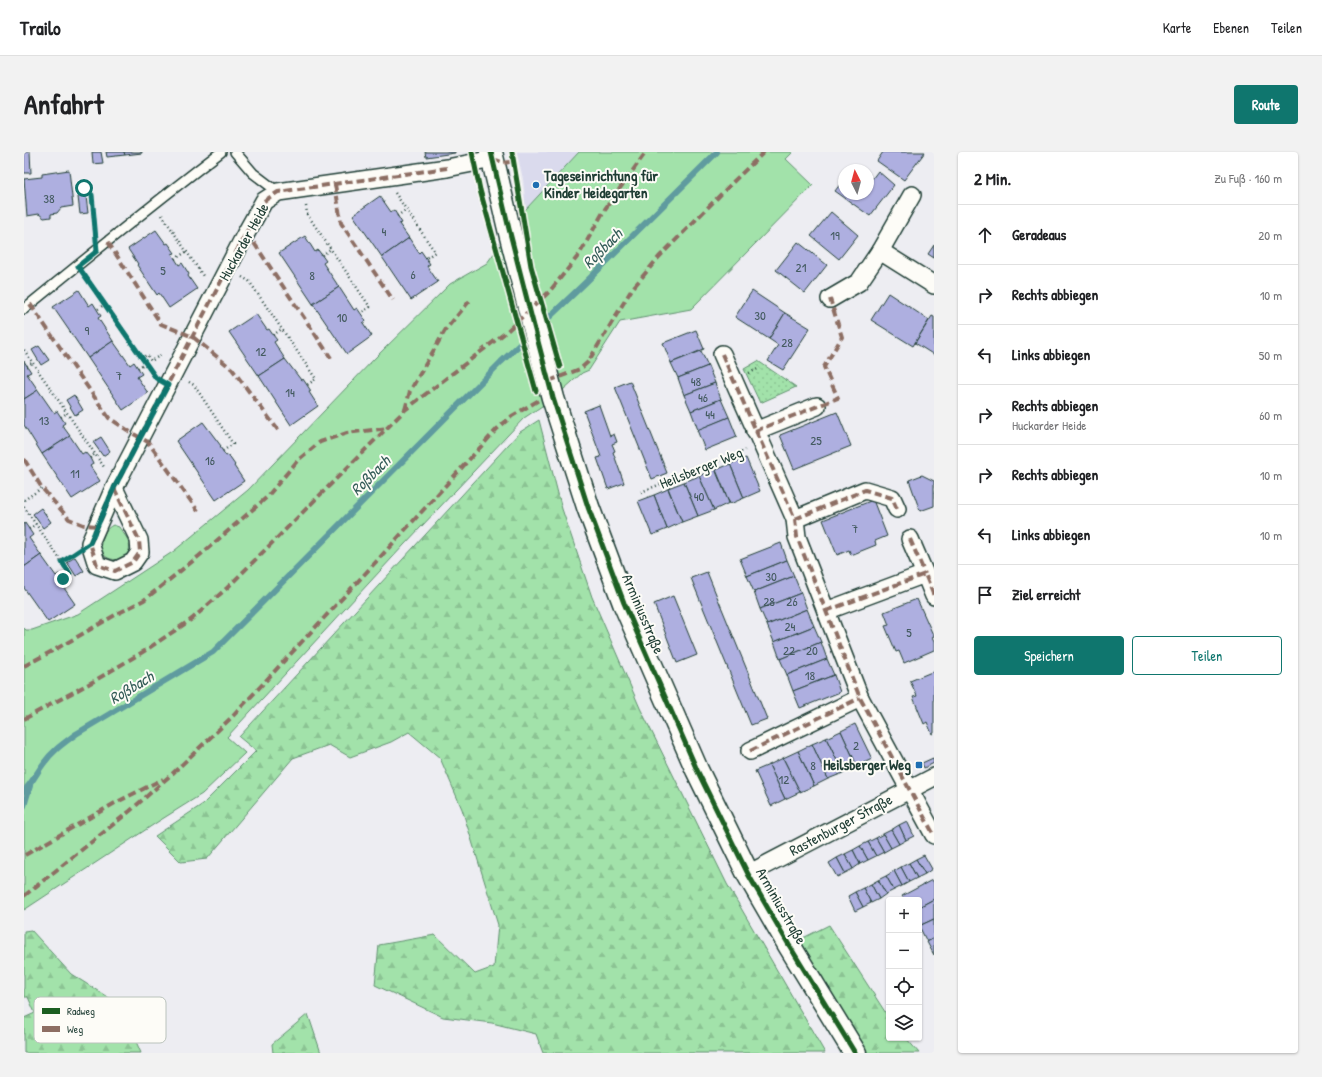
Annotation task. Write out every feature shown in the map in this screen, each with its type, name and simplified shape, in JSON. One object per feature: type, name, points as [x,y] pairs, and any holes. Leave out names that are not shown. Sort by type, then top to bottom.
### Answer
[{"type":"street","name":"Huckarder Heide","points":[[90,543],[117,482],[264,201],[278,192],[447,168],[492,155]]},
{"type":"street","name":"Arminiusstraße","points":[[492,155],[509,229],[548,379],[586,500],[624,603],[697,770],[748,874],[788,945],[855,1053]]},
{"type":"street","points":[[830,299],[859,282],[880,251],[912,195]]},
{"type":"street","points":[[880,251],[934,285]]},
{"type":"street","name":"Heilsberger Weg","points":[[722,354],[795,520],[797,537],[860,698],[934,835]]},
{"type":"street","name":"Heilsberger Weg","points":[[758,437],[817,406]]},
{"type":"street","points":[[90,543],[97,565],[115,571],[133,562],[140,552],[138,540],[117,482]]},
{"type":"street","points":[[795,520],[865,490],[892,498],[897,509]]},
{"type":"street","points":[[910,539],[934,596]]},
{"type":"street","points":[[826,611],[926,574]]},
{"type":"street","points":[[750,751],[860,698]]},
{"type":"street","name":"Rastenburger Straße","points":[[748,874],[934,777]]},
{"type":"lane","points":[[24,309],[154,203],[221,152]]},
{"type":"lane","points":[[235,152],[253,174],[278,192]]},
{"type":"path","points":[[384,178],[435,252],[426,258]]},
{"type":"path","points":[[84,188],[92,195],[97,251]]},
{"type":"path","points":[[303,188],[307,214],[370,307],[361,313]]},
{"type":"path","points":[[154,203],[206,280],[219,286]]},
{"type":"path","points":[[397,216],[406,210]]},
{"type":"path","points":[[322,256],[331,249]]},
{"type":"path","points":[[176,259],[186,252]]},
{"type":"path","points":[[78,266],[156,378],[194,385],[233,444],[223,451]]},
{"type":"path","points":[[227,270],[250,281],[316,379],[307,385]]},
{"type":"path","points":[[98,309],[105,304]]},
{"type":"path","points":[[274,335],[282,329]]},
{"type":"path","points":[[24,350],[104,467],[117,482]]},
{"type":"path","points":[[27,366],[32,363]]},
{"type":"path","points":[[138,368],[145,363]]},
{"type":"path","points":[[61,417],[67,413]]},
{"type":"path","points":[[90,458],[95,454]]},
{"type":"path","points":[[24,500],[42,488]]},
{"type":"path","points":[[24,506],[70,574],[63,579]]},
{"type":"path","points":[[29,529],[36,524]]},
{"type":"path","points":[[62,562],[90,543]]},
{"type":"shaded area","name":"Tageseinrichtung für Kinder Heidegarten","points":[[517,152],[579,152],[526,209],[523,179]]},
{"type":"green space","points":[[579,152],[793,152],[786,159],[813,185],[691,309],[620,322],[589,370],[582,373],[554,398],[524,418],[404,545],[227,737],[245,753],[202,794],[24,910],[24,628],[26,630],[32,630],[78,614],[174,551],[248,490],[376,357],[450,284],[487,263],[526,209]]},
{"type":"green space","points":[[758,361],[796,387],[760,403],[744,369]]},
{"type":"green space","points":[[539,420],[562,509],[592,597],[640,708],[727,884],[825,1053],[543,1053],[536,1034],[492,1023],[443,1017],[375,985],[379,945],[435,935],[475,974],[494,967],[498,925],[462,809],[440,758],[409,732],[391,742],[350,757],[329,745],[293,758],[207,859],[181,862],[155,836],[203,804],[256,751],[239,737],[520,432]]},
{"type":"green space","points":[[113,525],[119,527],[129,543],[129,551],[126,556],[114,560],[103,554],[101,548],[102,540],[106,531]]},
{"type":"green space","points":[[829,925],[886,1013],[886,1041],[909,1041],[919,1053],[855,1053],[789,945]]},
{"type":"green space","points":[[31,930],[71,974],[107,997],[34,997],[34,1011],[28,997],[24,997],[24,931]]},
{"type":"green space","points":[[34,1013],[34,1043],[137,1043],[141,1053],[24,1053],[24,1018]]},
{"type":"green space","points":[[308,1014],[321,1053],[273,1053],[272,1044]]},
{"type":"building","points":[[24,152],[30,152],[31,173],[24,173]]},
{"type":"building","points":[[92,152],[101,152],[103,163],[93,164]]},
{"type":"building","points":[[106,152],[124,152],[125,155],[107,157]]},
{"type":"building","points":[[124,152],[142,152],[142,153],[125,155]]},
{"type":"building","points":[[425,152],[455,152],[455,153],[426,157]]},
{"type":"building","points":[[883,152],[925,152],[904,180],[877,161]]},
{"type":"building","points":[[69,170],[73,206],[61,208],[57,213],[51,214],[51,217],[44,218],[39,214],[27,216],[24,179],[42,177],[42,174]]},
{"type":"building","points":[[878,171],[894,185],[870,216],[848,200],[874,200],[874,176]]},
{"type":"building","points":[[86,196],[88,213],[80,214],[78,197]]},
{"type":"building","points":[[380,196],[391,212],[394,210],[402,223],[399,224],[409,238],[382,257],[353,215]]},
{"type":"building","points":[[831,212],[858,235],[839,259],[811,236]]},
{"type":"building","points":[[156,230],[166,244],[168,243],[175,253],[172,254],[179,265],[182,263],[189,274],[188,276],[197,289],[169,308],[159,293],[157,295],[128,249]]},
{"type":"building","points":[[305,236],[315,252],[318,250],[326,261],[323,263],[339,287],[313,304],[279,253]]},
{"type":"building","points":[[409,238],[419,253],[421,251],[430,264],[427,266],[438,282],[411,300],[382,257]]},
{"type":"building","points":[[798,242],[827,265],[805,293],[776,270]]},
{"type":"building","points":[[934,245],[934,258],[928,254]]},
{"type":"building","points":[[339,287],[354,310],[357,308],[366,321],[363,323],[372,336],[347,354],[313,304]]},
{"type":"building","points":[[79,290],[89,306],[93,303],[101,316],[98,318],[113,341],[88,358],[53,307]]},
{"type":"building","points":[[752,291],[785,313],[769,339],[735,317]]},
{"type":"building","points":[[888,293],[929,320],[913,346],[871,320]]},
{"type":"building","points":[[785,313],[810,328],[783,370],[768,361],[778,345],[769,339]]},
{"type":"building","points":[[256,314],[267,330],[269,329],[277,340],[274,342],[285,359],[259,376],[229,332]]},
{"type":"building","points":[[932,316],[934,317],[934,355],[915,343]]},
{"type":"building","points":[[696,330],[704,349],[671,363],[663,343]]},
{"type":"building","points":[[113,341],[130,365],[134,362],[142,374],[137,377],[148,393],[123,410],[88,358]]},
{"type":"building","points":[[39,346],[49,360],[41,365],[32,350]]},
{"type":"building","points":[[701,351],[708,366],[678,378],[671,363]]},
{"type":"building","points":[[285,359],[301,380],[303,379],[318,406],[291,425],[259,376]]},
{"type":"building","points":[[24,361],[31,372],[27,374],[38,390],[24,399]]},
{"type":"building","points":[[708,366],[715,383],[684,395],[678,378]]},
{"type":"building","points":[[630,381],[667,473],[652,479],[615,387]]},
{"type":"building","points":[[715,383],[721,399],[691,411],[684,395]]},
{"type":"building","points":[[38,390],[54,413],[57,411],[65,423],[62,425],[70,436],[42,454],[24,425],[24,399]]},
{"type":"building","points":[[74,395],[83,410],[75,415],[66,400]]},
{"type":"building","points":[[721,399],[729,417],[698,430],[691,411]]},
{"type":"building","points":[[599,405],[610,436],[614,434],[617,442],[612,444],[615,451],[613,452],[624,483],[608,489],[597,458],[601,457],[584,411]]},
{"type":"building","points":[[837,412],[851,446],[794,469],[780,435]]},
{"type":"building","points":[[729,417],[737,437],[705,450],[697,430]]},
{"type":"building","points":[[203,422],[221,446],[220,447],[226,456],[228,455],[235,465],[234,466],[244,481],[216,500],[176,441]]},
{"type":"building","points":[[70,436],[82,454],[85,452],[90,458],[93,464],[90,466],[100,481],[72,499],[42,454]]},
{"type":"building","points":[[101,437],[110,451],[103,456],[93,442]]},
{"type":"building","points":[[746,458],[760,491],[744,498],[730,464]]},
{"type":"building","points":[[730,464],[744,498],[730,504],[716,470]]},
{"type":"building","points":[[715,469],[729,503],[714,510],[699,476]]},
{"type":"building","points":[[922,475],[934,481],[934,506],[920,511],[909,480]]},
{"type":"building","points":[[699,476],[714,510],[698,516],[684,482]]},
{"type":"building","points":[[684,482],[698,516],[682,522],[668,488]]},
{"type":"building","points":[[668,489],[682,522],[667,529],[654,495]]},
{"type":"building","points":[[654,495],[667,529],[652,535],[638,501]]},
{"type":"building","points":[[873,500],[887,536],[875,541],[876,545],[851,555],[849,550],[837,555],[823,520]]},
{"type":"building","points":[[41,508],[51,522],[43,528],[33,514]]},
{"type":"building","points":[[25,523],[33,535],[29,538],[41,555],[24,567],[24,524]]},
{"type":"building","points":[[781,543],[787,560],[747,576],[740,559]]},
{"type":"building","points":[[41,555],[56,576],[59,574],[67,585],[64,588],[75,604],[48,622],[24,588],[24,567]]},
{"type":"building","points":[[75,557],[84,571],[76,576],[67,562]]},
{"type":"building","points":[[787,560],[794,576],[754,592],[747,576]]},
{"type":"building","points":[[707,572],[767,719],[751,725],[691,578]]},
{"type":"building","points":[[794,576],[801,593],[760,609],[754,592]]},
{"type":"building","points":[[801,593],[807,609],[767,625],[760,609]]},
{"type":"building","points":[[673,596],[697,655],[677,663],[654,604]]},
{"type":"building","points":[[917,599],[934,637],[932,638],[934,642],[934,650],[904,663],[899,651],[896,652],[885,626],[889,625],[884,612]]},
{"type":"building","points":[[807,609],[814,626],[774,642],[767,625]]},
{"type":"building","points":[[814,626],[821,642],[780,659],[774,642]]},
{"type":"building","points":[[821,642],[827,659],[787,675],[780,659]]},
{"type":"building","points":[[827,659],[834,675],[793,691],[787,675]]},
{"type":"building","points":[[934,671],[934,733],[932,734],[927,722],[924,724],[913,697],[917,696],[910,681]]},
{"type":"building","points":[[834,675],[840,692],[800,708],[793,691]]},
{"type":"building","points":[[855,724],[872,759],[857,766],[841,731]]},
{"type":"building","points":[[841,731],[857,766],[843,773],[826,738]]},
{"type":"building","points":[[826,738],[843,773],[828,779],[812,744]]},
{"type":"building","points":[[812,744],[828,779],[814,786],[798,751]]},
{"type":"building","points":[[798,751],[814,786],[800,792],[783,758]]},
{"type":"building","points":[[783,758],[800,792],[785,799],[769,765]]},
{"type":"building","points":[[933,758],[934,763],[924,768],[922,763]]},
{"type":"building","points":[[769,765],[785,799],[771,806],[755,771]]},
{"type":"building","points":[[907,821],[914,836],[906,840],[899,825]]},
{"type":"building","points":[[899,825],[906,840],[899,844],[891,830]]},
{"type":"building","points":[[891,830],[899,844],[891,848],[883,834]]},
{"type":"building","points":[[883,834],[891,848],[884,852],[876,838]]},
{"type":"building","points":[[876,838],[884,852],[876,856],[868,842]]},
{"type":"building","points":[[868,842],[876,856],[868,860],[860,846]]},
{"type":"building","points":[[860,846],[868,860],[860,864],[853,850]]},
{"type":"building","points":[[853,850],[860,864],[853,869],[845,854]]},
{"type":"building","points":[[845,854],[853,869],[845,873],[837,858]]},
{"type":"building","points":[[924,855],[932,869],[925,874],[916,859]]},
{"type":"building","points":[[837,858],[845,873],[837,877],[829,863]]},
{"type":"building","points":[[916,859],[925,874],[917,878],[909,863]]},
{"type":"building","points":[[909,863],[917,878],[909,882],[901,867]]},
{"type":"building","points":[[901,867],[909,882],[902,886],[894,871]]},
{"type":"building","points":[[894,871],[902,886],[894,890],[886,876]]},
{"type":"building","points":[[886,876],[894,890],[886,894],[878,880]]},
{"type":"building","points":[[878,880],[886,894],[879,899],[871,884]]},
{"type":"building","points":[[932,880],[934,883],[934,899],[922,905],[922,897],[902,896]]},
{"type":"building","points":[[871,884],[879,899],[871,903],[863,888]]},
{"type":"building","points":[[863,888],[871,903],[863,907],[855,892]]},
{"type":"building","points":[[855,892],[863,907],[855,911],[848,896]]},
{"type":"building","points":[[934,899],[934,919],[922,925],[922,905]]},
{"type":"building","points":[[934,919],[934,938],[927,942],[922,932],[922,925]]},
{"type":"building","points":[[934,938],[934,955],[927,942]]},
{"type":"waterway","name":"Roßbach","points":[[539,327],[717,152]]},
{"type":"waterway","name":"Roßbach","points":[[24,791],[58,747],[76,734],[213,652],[501,362],[532,333]]},
{"type":"waterway","points":[[24,806],[30,786]]},
{"type":"marked path","points":[[24,719],[94,681],[146,650],[192,619],[227,588],[405,410],[505,333],[549,292],[579,255],[605,209],[646,152]]},
{"type":"marked path","points":[[549,381],[580,369],[588,362],[632,289],[659,257],[764,152]]},
{"type":"marked path","points":[[493,159],[504,163],[514,161]]},
{"type":"marked path","points":[[114,488],[139,540],[140,552],[133,562],[115,571],[97,565],[90,543],[114,488],[264,201],[278,192],[447,168]]},
{"type":"marked path","points":[[335,184],[341,223],[393,300]]},
{"type":"marked path","points":[[245,235],[254,243],[331,358]]},
{"type":"marked path","points":[[108,242],[161,324],[193,337],[232,369],[278,430]]},
{"type":"marked path","points":[[405,410],[410,391],[446,329],[472,298]]},
{"type":"marked path","points":[[755,431],[838,398],[824,367],[842,337],[830,299]]},
{"type":"marked path","points":[[30,304],[109,418],[148,442],[198,511]]},
{"type":"marked path","points":[[722,354],[795,519],[797,537],[860,698],[934,835]]},
{"type":"marked path","points":[[24,896],[130,811],[173,773],[233,716],[497,429],[512,416],[539,400]]},
{"type":"marked path","points":[[24,666],[144,600],[199,556],[266,498],[298,460],[320,442],[347,433],[388,428]]},
{"type":"marked path","points":[[24,459],[42,488],[69,519],[84,525],[97,526]]},
{"type":"marked path","points":[[795,519],[865,490],[892,498],[897,509]]},
{"type":"marked path","points":[[910,539],[925,574]]},
{"type":"marked path","points":[[826,611],[925,574],[934,596]]},
{"type":"marked path","points":[[750,751],[860,698]]},
{"type":"marked path","points":[[25,855],[115,803],[163,779]]},
{"type":"cycle path","points":[[472,152],[480,190],[536,391]]},
{"type":"cycle path","points":[[491,152],[509,229],[553,398],[588,507],[624,603],[697,770],[748,874],[789,945],[855,1053]]},
{"type":"cycle path","points":[[512,152],[531,266],[560,367]]},
{"type":"place","name":"Tageseinrichtung für Kinder Heidegarten","points":[[536,185]]},
{"type":"place","name":"Heilsberger Weg","points":[[919,765]]},
{"type":"route","points":[[63,579],[70,574],[62,562],[90,543],[114,488],[168,385],[156,378],[78,266],[97,251],[92,195],[84,188]]}]
